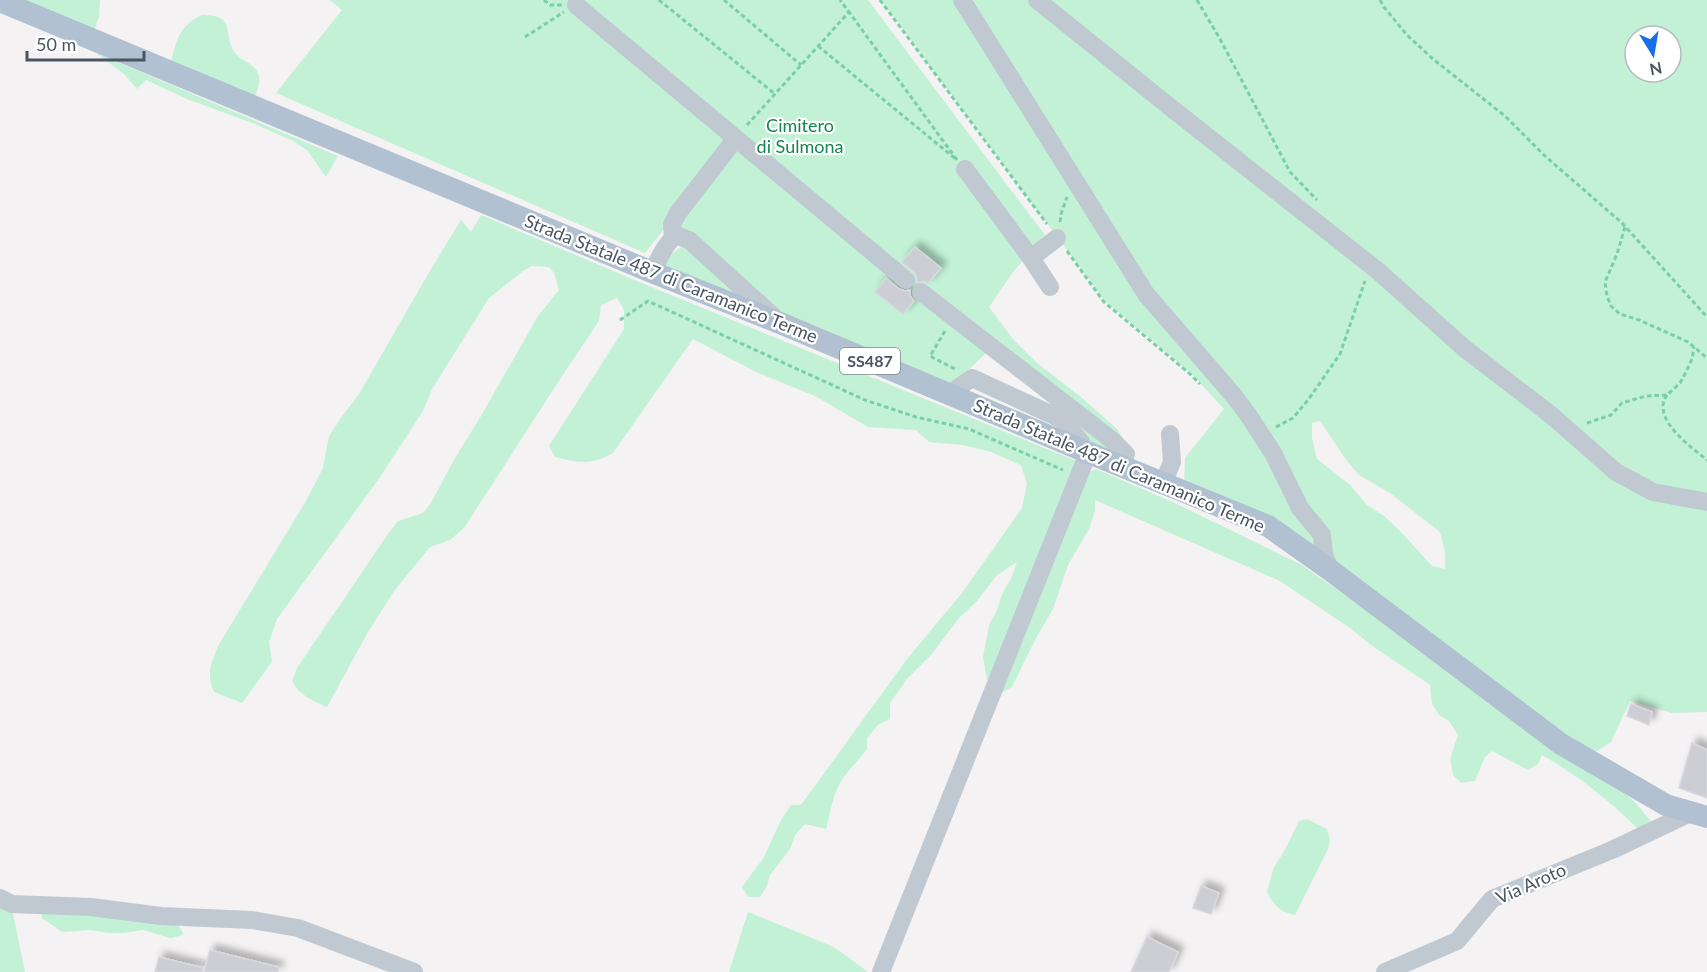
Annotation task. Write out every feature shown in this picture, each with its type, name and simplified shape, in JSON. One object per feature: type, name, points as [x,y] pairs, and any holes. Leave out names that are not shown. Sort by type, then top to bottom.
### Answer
[{"type":"main road","name":"Strada Statale 487 di Caramanico Terme","points":[[15,4],[652,272],[1268,526],[1561,744],[1666,805],[1698,815]]},
{"type":"street","points":[[962,0],[1146,294],[1234,396],[1273,453],[1300,508],[1322,535],[1324,554],[1330,570]]},
{"type":"street","points":[[1037,0],[1370,265],[1464,348],[1616,471],[1653,492],[1707,502]]},
{"type":"street","points":[[576,4],[906,280]]},
{"type":"street","points":[[673,238],[672,224],[678,213],[736,138]]},
{"type":"street","points":[[965,169],[1050,287]]},
{"type":"street","points":[[1031,258],[1054,234]]},
{"type":"street","points":[[652,272],[666,246],[673,238],[679,236],[689,240],[780,323]]},
{"type":"street","points":[[921,292],[1113,441],[1126,454],[1122,466]]},
{"type":"street","points":[[881,972],[1079,476],[1085,452],[1081,442],[1061,419],[972,378],[948,395]]},
{"type":"street","points":[[1163,483],[1172,462],[1170,434]]},
{"type":"street","name":"Via Aroto","points":[[1385,972],[1456,941],[1492,899],[1698,815]]},
{"type":"street","points":[[0,898],[12,904],[91,907],[161,916],[252,920],[298,928],[414,972]]},
{"type":"path","points":[[659,0],[775,94]]},
{"type":"path","points":[[724,0],[801,65]]},
{"type":"path","points":[[818,46],[957,160],[840,0]]},
{"type":"path","points":[[880,0],[1104,302],[1204,388]]},
{"type":"path","points":[[1197,0],[1290,172],[1319,202]]},
{"type":"path","points":[[1380,0],[1407,35],[1433,59],[1505,116],[1545,156],[1625,227],[1707,317]]},
{"type":"path","points":[[525,37],[576,4]]},
{"type":"path","points":[[736,138],[849,12]]},
{"type":"path","points":[[1054,234],[1060,223],[1068,194],[1067,175],[1070,173]]},
{"type":"path","points":[[1625,227],[1605,282],[1611,306],[1620,314],[1688,342],[1707,358]]},
{"type":"path","points":[[1265,441],[1275,427],[1293,418],[1340,354],[1370,265]]},
{"type":"path","points":[[620,320],[648,301],[865,400],[916,417],[969,429],[1079,476]]},
{"type":"path","points":[[954,317],[930,356],[972,378]]},
{"type":"path","points":[[1694,347],[1692,359],[1680,383],[1667,394],[1662,404],[1669,424],[1688,445],[1707,460]]},
{"type":"path","points":[[1564,427],[1589,423],[1611,416],[1622,403],[1628,401],[1667,394]]},
{"type":"green space","points":[[19,0],[100,0],[99,17],[94,30]]},
{"type":"green space","name":"Cimitero di Sulmona","points":[[330,0],[868,0],[1045,235],[1013,272],[989,307],[1013,339],[1037,363],[1117,429],[1134,455],[1088,445],[1059,411],[987,352],[952,386],[786,320],[679,226],[677,213],[645,253],[276,93],[342,10]]},
{"type":"green space","points":[[881,0],[1707,0],[1707,712],[1672,713],[1630,701],[1611,742],[1586,758],[1330,570],[1184,487],[1185,458],[1224,409],[1191,373],[1105,301]],"holes":[[[1320,421],[1359,475],[1390,493],[1440,532],[1445,552],[1445,569],[1432,566],[1384,516],[1367,505],[1350,485],[1317,459],[1312,438],[1312,423]]]},
{"type":"green space","points":[[202,15],[220,18],[224,22],[235,53],[256,70],[259,83],[254,99],[171,62],[180,34],[188,24]]},
{"type":"green space","points":[[96,53],[338,156],[326,177],[307,150],[293,141],[255,124],[187,99],[146,80],[137,89],[124,74]]},
{"type":"green space","points":[[481,215],[1079,462],[1081,487],[1090,472],[1096,469],[1177,504],[1302,565],[1615,785],[1634,801],[1653,824],[1637,828],[1592,788],[1542,755],[1538,764],[1528,770],[1492,751],[1485,757],[1475,781],[1461,783],[1453,775],[1450,759],[1458,735],[1449,721],[1439,715],[1432,704],[1430,685],[1280,581],[1095,500],[1095,511],[1089,529],[1068,565],[1053,609],[1012,687],[1001,693],[987,679],[983,657],[989,625],[1017,562],[997,575],[977,601],[959,618],[931,655],[907,679],[890,703],[890,719],[878,725],[867,738],[867,749],[841,782],[834,797],[826,829],[805,824],[795,835],[790,849],[770,875],[767,886],[760,897],[748,897],[742,887],[764,857],[781,820],[791,805],[801,805],[907,659],[962,593],[1022,508],[1027,484],[1021,465],[991,452],[963,445],[929,442],[916,430],[868,427],[815,396],[758,373],[693,339],[613,453],[598,460],[585,462],[555,457],[549,446],[624,329],[624,310],[617,298],[601,305],[599,321],[464,528],[450,540],[430,547],[394,591],[368,632],[327,707],[312,700],[302,694],[292,681],[297,668],[398,521],[423,513],[431,503],[538,316],[559,290],[554,273],[549,267],[532,266],[489,298],[432,389],[423,411],[378,480],[277,619],[269,642],[272,662],[242,703],[214,692],[210,674],[218,646],[306,501],[323,468],[329,436],[359,394],[461,220],[471,232]]},
{"type":"green space","points":[[689,245],[758,308],[659,270],[676,251]]},
{"type":"green space","points":[[1307,819],[1327,829],[1330,840],[1328,849],[1295,915],[1278,908],[1267,892],[1274,867],[1299,821]]},
{"type":"green space","points":[[0,899],[11,904],[25,972],[0,972]]},
{"type":"green space","points":[[41,911],[172,921],[183,933],[170,938],[143,930],[123,933],[91,930],[62,932],[42,918]]},
{"type":"green space","points":[[748,912],[834,947],[868,972],[729,972]]},
{"type":"building","points":[[915,247],[941,268],[928,283],[917,282],[914,272],[902,262]]},
{"type":"building","points":[[886,278],[899,289],[910,290],[910,296],[914,301],[903,314],[875,292]]},
{"type":"building","points":[[1631,704],[1652,712],[1649,725],[1627,716]]},
{"type":"building","points":[[1692,743],[1707,750],[1707,798],[1679,788]]},
{"type":"building","points":[[1201,886],[1219,893],[1211,914],[1193,908]]},
{"type":"building","points":[[1147,937],[1178,952],[1169,972],[1131,972]]},
{"type":"building","points":[[210,950],[278,967],[278,972],[204,972]]},
{"type":"building","points":[[159,957],[203,968],[202,972],[155,972]]}]
